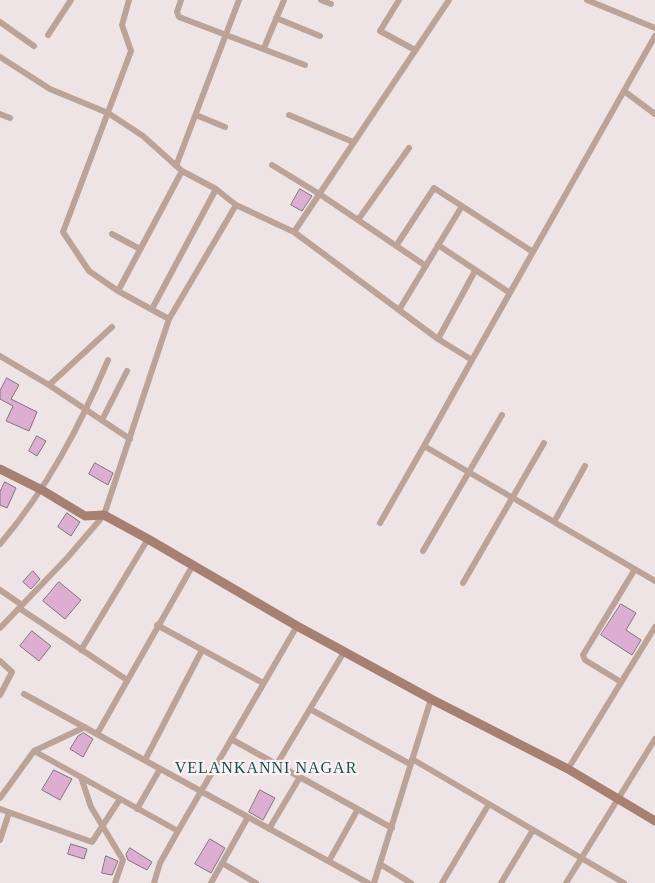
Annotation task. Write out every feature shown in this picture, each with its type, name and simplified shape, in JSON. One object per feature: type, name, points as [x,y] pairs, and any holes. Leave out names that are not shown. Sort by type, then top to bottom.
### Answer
[{"type":"main road","points":[[0,469],[42,490],[85,516],[104,515],[297,626],[431,699],[568,769],[655,821]]},
{"type":"street","points":[[48,35],[71,0]]},
{"type":"street","points":[[128,0],[122,25],[131,51],[63,232],[89,271],[169,319]]},
{"type":"street","points":[[181,0],[177,12],[179,17],[306,65]]},
{"type":"street","points":[[176,166],[238,0]]},
{"type":"street","points":[[264,48],[284,0]]},
{"type":"street","points":[[321,0],[331,4]]},
{"type":"street","points":[[399,0],[380,31],[415,50]]},
{"type":"street","points":[[294,232],[321,195],[353,142],[449,0]]},
{"type":"street","points":[[587,0],[655,28]]},
{"type":"street","points":[[276,18],[320,36]]},
{"type":"street","points":[[0,22],[34,46]]},
{"type":"street","points":[[380,523],[655,36]]},
{"type":"street","points":[[0,57],[50,89],[108,113],[142,136],[176,166],[216,189],[236,205],[294,232],[438,339],[472,360]]},
{"type":"street","points":[[624,91],[655,114]]},
{"type":"street","points":[[0,114],[10,118]]},
{"type":"street","points":[[196,115],[225,127]]},
{"type":"street","points":[[289,115],[353,142]]},
{"type":"street","points":[[358,220],[409,148]]},
{"type":"street","points":[[272,166],[321,195],[426,266]]},
{"type":"street","points":[[118,290],[182,170]]},
{"type":"street","points":[[396,246],[434,188],[533,252]]},
{"type":"street","points":[[152,309],[216,189]]},
{"type":"street","points":[[0,628],[68,557],[104,515],[169,319],[236,205]]},
{"type":"street","points":[[399,310],[462,206]]},
{"type":"street","points":[[112,234],[140,249]]},
{"type":"street","points":[[438,245],[510,293]]},
{"type":"street","points":[[438,339],[475,271]]},
{"type":"street","points":[[49,385],[112,327]]},
{"type":"street","points":[[0,356],[49,385],[86,412],[102,420],[130,439]]},
{"type":"street","points":[[0,544],[42,490],[86,412],[108,360]]},
{"type":"street","points":[[102,420],[127,371]]},
{"type":"street","points":[[423,551],[502,414]]},
{"type":"street","points":[[463,583],[544,443]]},
{"type":"street","points":[[424,446],[655,581]]},
{"type":"street","points":[[554,522],[585,466]]},
{"type":"street","points":[[80,650],[148,539]]},
{"type":"street","points":[[97,734],[193,565]]},
{"type":"street","points":[[621,682],[585,660],[583,654],[634,569]]},
{"type":"street","points":[[0,590],[80,650],[127,680]]},
{"type":"street","points":[[158,625],[263,683]]},
{"type":"street","points":[[154,883],[160,863],[297,626]]},
{"type":"street","points":[[568,769],[655,626]]},
{"type":"street","points":[[145,760],[202,650]]},
{"type":"street","points":[[277,764],[344,652]]},
{"type":"street","points":[[0,661],[12,672],[0,695]]},
{"type":"street","points":[[24,694],[368,883]]},
{"type":"street","points":[[374,883],[431,699]]},
{"type":"street","points":[[310,709],[489,804],[624,883]]},
{"type":"street","points":[[0,798],[34,751],[85,727]]},
{"type":"street","points":[[566,883],[655,738]]},
{"type":"street","points":[[231,739],[392,828]]},
{"type":"street","points":[[34,751],[178,832]]},
{"type":"street","points":[[137,809],[160,768]]},
{"type":"street","points":[[81,777],[91,807],[123,860],[115,883]]},
{"type":"street","points":[[270,829],[300,777]]},
{"type":"street","points":[[0,809],[92,842],[120,799]]},
{"type":"street","points":[[442,883],[489,804]]},
{"type":"street","points":[[328,861],[358,809]]},
{"type":"street","points":[[0,840],[8,813]]},
{"type":"street","points":[[211,883],[248,817]]},
{"type":"street","points":[[501,883],[533,830]]},
{"type":"street","points":[[222,863],[256,883]]},
{"type":"street","points":[[380,864],[412,883]]},
{"type":"building","points":[[300,189],[312,196],[302,211],[291,205]]},
{"type":"building","points":[[7,378],[19,385],[11,399],[37,412],[29,431],[6,421],[13,406],[0,399],[0,391]]},
{"type":"building","points":[[37,436],[46,441],[37,456],[29,451]]},
{"type":"building","points":[[95,463],[113,473],[108,485],[89,474]]},
{"type":"building","points":[[5,482],[16,488],[7,508],[0,505],[0,492]]},
{"type":"building","points":[[67,513],[80,522],[71,536],[58,527]]},
{"type":"building","points":[[33,571],[40,579],[31,589],[23,582]]},
{"type":"building","points":[[59,582],[81,600],[65,619],[43,601]]},
{"type":"building","points":[[621,604],[636,613],[626,630],[641,640],[632,655],[601,635]]},
{"type":"building","points":[[32,631],[51,646],[39,661],[20,646]]},
{"type":"building","points":[[84,733],[93,739],[83,757],[70,749],[78,736]]},
{"type":"building","points":[[54,770],[72,779],[60,800],[42,790]]},
{"type":"building","points":[[260,790],[275,798],[263,820],[249,812]]},
{"type":"building","points":[[210,839],[225,848],[211,873],[195,864]]},
{"type":"building","points":[[71,844],[87,849],[84,859],[68,854]]},
{"type":"building","points":[[130,848],[152,862],[147,870],[128,860],[126,855]]},
{"type":"building","points":[[106,856],[118,861],[112,875],[102,873]]},
{"type":"district","name":"VELANKANNI NAGAR","points":[[266,769]]}]
